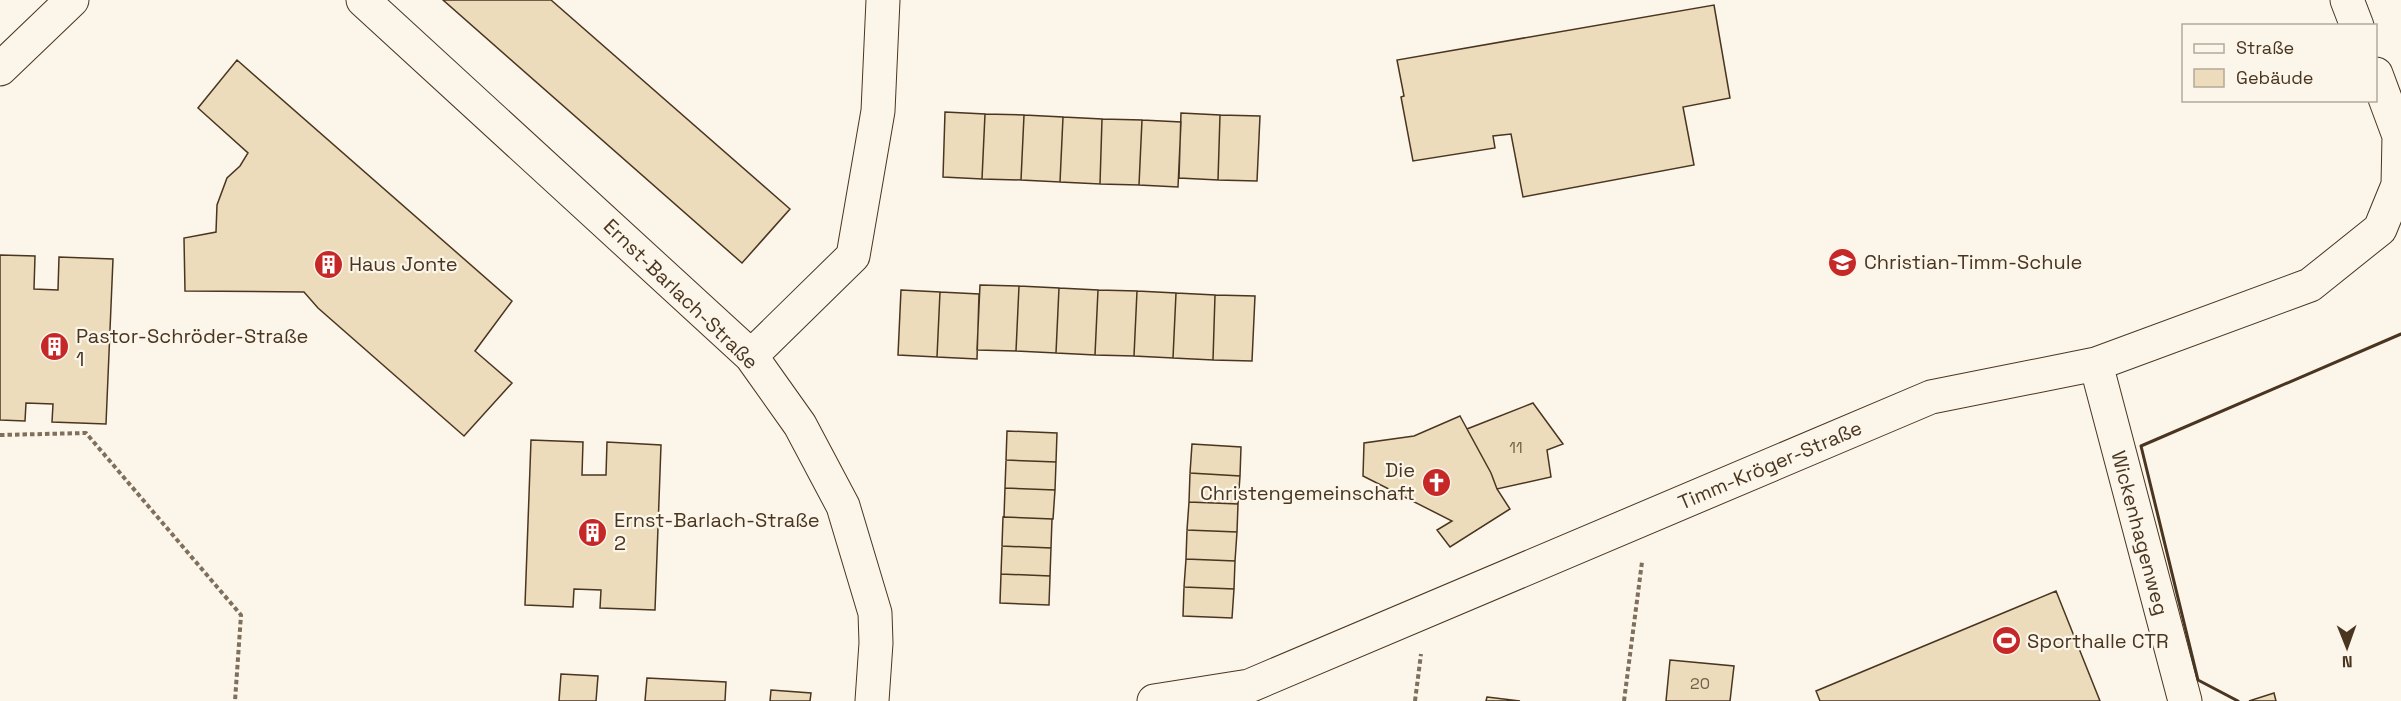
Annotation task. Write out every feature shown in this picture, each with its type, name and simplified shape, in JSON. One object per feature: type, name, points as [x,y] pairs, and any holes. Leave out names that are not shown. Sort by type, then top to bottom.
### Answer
[{"type":"street","points":[[0,69],[72,0]]},
{"type":"street","name":"Ernst-Barlach-Straße","points":[[363,0],[751,356],[800,425],[843,506],[875,613],[876,643],[872,701]]},
{"type":"street","points":[[751,356],[853,256],[878,111],[883,0]]},
{"type":"street","name":"Timm-Kröger-Straße","points":[[1154,701],[1249,686],[1931,396],[2096,364],[2310,285],[2380,229],[2398,185],[2399,136],[2377,77]]},
{"type":"street","name":"Wickenhagenweg","points":[[2096,364],[2185,701]]},
{"type":"path","points":[[0,435],[86,433],[241,615],[235,701]]},
{"type":"path","points":[[1624,701],[1648,517]]},
{"type":"building","points":[[443,0],[551,0],[790,209],[742,263]]},
{"type":"building","points":[[1714,5],[1730,98],[1683,107],[1694,165],[1523,197],[1511,134],[1493,136],[1495,148],[1413,161],[1401,97],[1404,96],[1397,60]]},
{"type":"building","name":"Haus Jonte","points":[[237,60],[512,301],[475,351],[512,383],[464,436],[318,308],[304,292],[185,291],[184,238],[216,232],[217,205],[227,178],[240,166],[248,153],[198,108]]},
{"type":"building","points":[[945,112],[985,114],[982,179],[943,177]]},
{"type":"building","points":[[1181,113],[1220,115],[1218,180],[1179,178]]},
{"type":"building","points":[[985,114],[1024,115],[1021,180],[982,179]]},
{"type":"building","points":[[1024,115],[1063,117],[1060,182],[1021,180]]},
{"type":"building","points":[[1220,115],[1260,116],[1257,181],[1218,180]]},
{"type":"building","points":[[1063,117],[1102,119],[1100,184],[1060,182]]},
{"type":"building","points":[[1102,119],[1142,120],[1139,185],[1100,184]]},
{"type":"building","points":[[1142,120],[1181,122],[1178,187],[1139,185]]},
{"type":"building","name":"Pastor-Schröder-Straße 1","points":[[0,255],[35,256],[34,289],[58,290],[59,257],[113,259],[106,424],[52,422],[53,404],[26,403],[25,421],[0,420]]},
{"type":"building","points":[[980,285],[1019,286],[1016,351],[977,350]]},
{"type":"building","points":[[1019,286],[1059,288],[1056,353],[1016,351]]},
{"type":"building","points":[[1059,288],[1098,290],[1095,355],[1056,353]]},
{"type":"building","points":[[901,290],[940,292],[937,357],[898,355]]},
{"type":"building","points":[[1098,290],[1137,291],[1134,356],[1095,355]]},
{"type":"building","points":[[1137,291],[1176,293],[1173,358],[1134,356]]},
{"type":"building","points":[[940,292],[979,294],[977,359],[937,357]]},
{"type":"building","points":[[1176,293],[1215,295],[1213,360],[1173,358]]},
{"type":"building","points":[[1215,295],[1255,296],[1252,361],[1213,360]]},
{"type":"building","points":[[1533,403],[1563,444],[1547,450],[1551,477],[1497,489],[1467,429]]},
{"type":"building","name":"Die Christengemeinschaft","points":[[1460,416],[1491,473],[1497,489],[1510,509],[1450,547],[1437,530],[1452,521],[1363,476],[1364,443],[1414,436]]},
{"type":"building","points":[[1007,431],[1057,433],[1056,462],[1006,460]]},
{"type":"building","name":"Ernst-Barlach-Straße 2","points":[[531,440],[583,442],[582,475],[606,475],[607,442],[661,445],[655,610],[600,608],[601,590],[574,589],[573,607],[525,605]]},
{"type":"building","points":[[1192,444],[1241,447],[1240,476],[1190,473]]},
{"type":"building","points":[[1006,460],[1056,462],[1055,490],[1005,488]]},
{"type":"building","points":[[1190,473],[1240,476],[1238,504],[1189,502]]},
{"type":"building","points":[[1005,488],[1055,490],[1053,519],[1004,517]]},
{"type":"building","points":[[1189,502],[1238,504],[1237,532],[1187,530]]},
{"type":"building","points":[[1003,517],[1052,519],[1051,548],[1002,546]]},
{"type":"building","points":[[1187,530],[1237,532],[1235,561],[1186,559]]},
{"type":"building","points":[[1002,546],[1051,548],[1050,576],[1001,574]]},
{"type":"building","points":[[1186,559],[1235,561],[1234,589],[1184,587]]},
{"type":"building","points":[[1001,574],[1050,576],[1049,605],[1000,603]]},
{"type":"building","points":[[1184,587],[1234,589],[1232,618],[1183,616]]},
{"type":"building","name":"Sporthalle CTR","points":[[2056,591],[2100,701],[1820,701],[1816,691]]},
{"type":"building","points":[[1670,660],[1734,666],[1730,701],[1666,701]]},
{"type":"building","points":[[561,674],[598,676],[596,701],[559,701]]},
{"type":"building","points":[[647,678],[726,682],[725,701],[645,701]]},
{"type":"building","points":[[771,690],[811,693],[810,701],[770,701]]},
{"type":"building","points":[[2274,693],[2276,701],[2249,701]]},
{"type":"building","points":[[1487,697],[1520,701],[1486,701]]},
{"type":"wall","points":[[2238,701],[2198,680],[2141,446],[2401,334]]},
{"type":"place","name":"Christian-Timm-Schule","points":[[1843,262]]},
{"type":"place","name":"Haus Jonte","points":[[328,264]]},
{"type":"place","name":"Pastor-Schröder-Straße 1","points":[[55,347]]},
{"type":"place","name":"Die Christengemeinschaft","points":[[1436,482]]},
{"type":"place","name":"Ernst-Barlach-Straße 2","points":[[593,532]]},
{"type":"place","name":"Sporthalle CTR","points":[[2006,641]]}]
